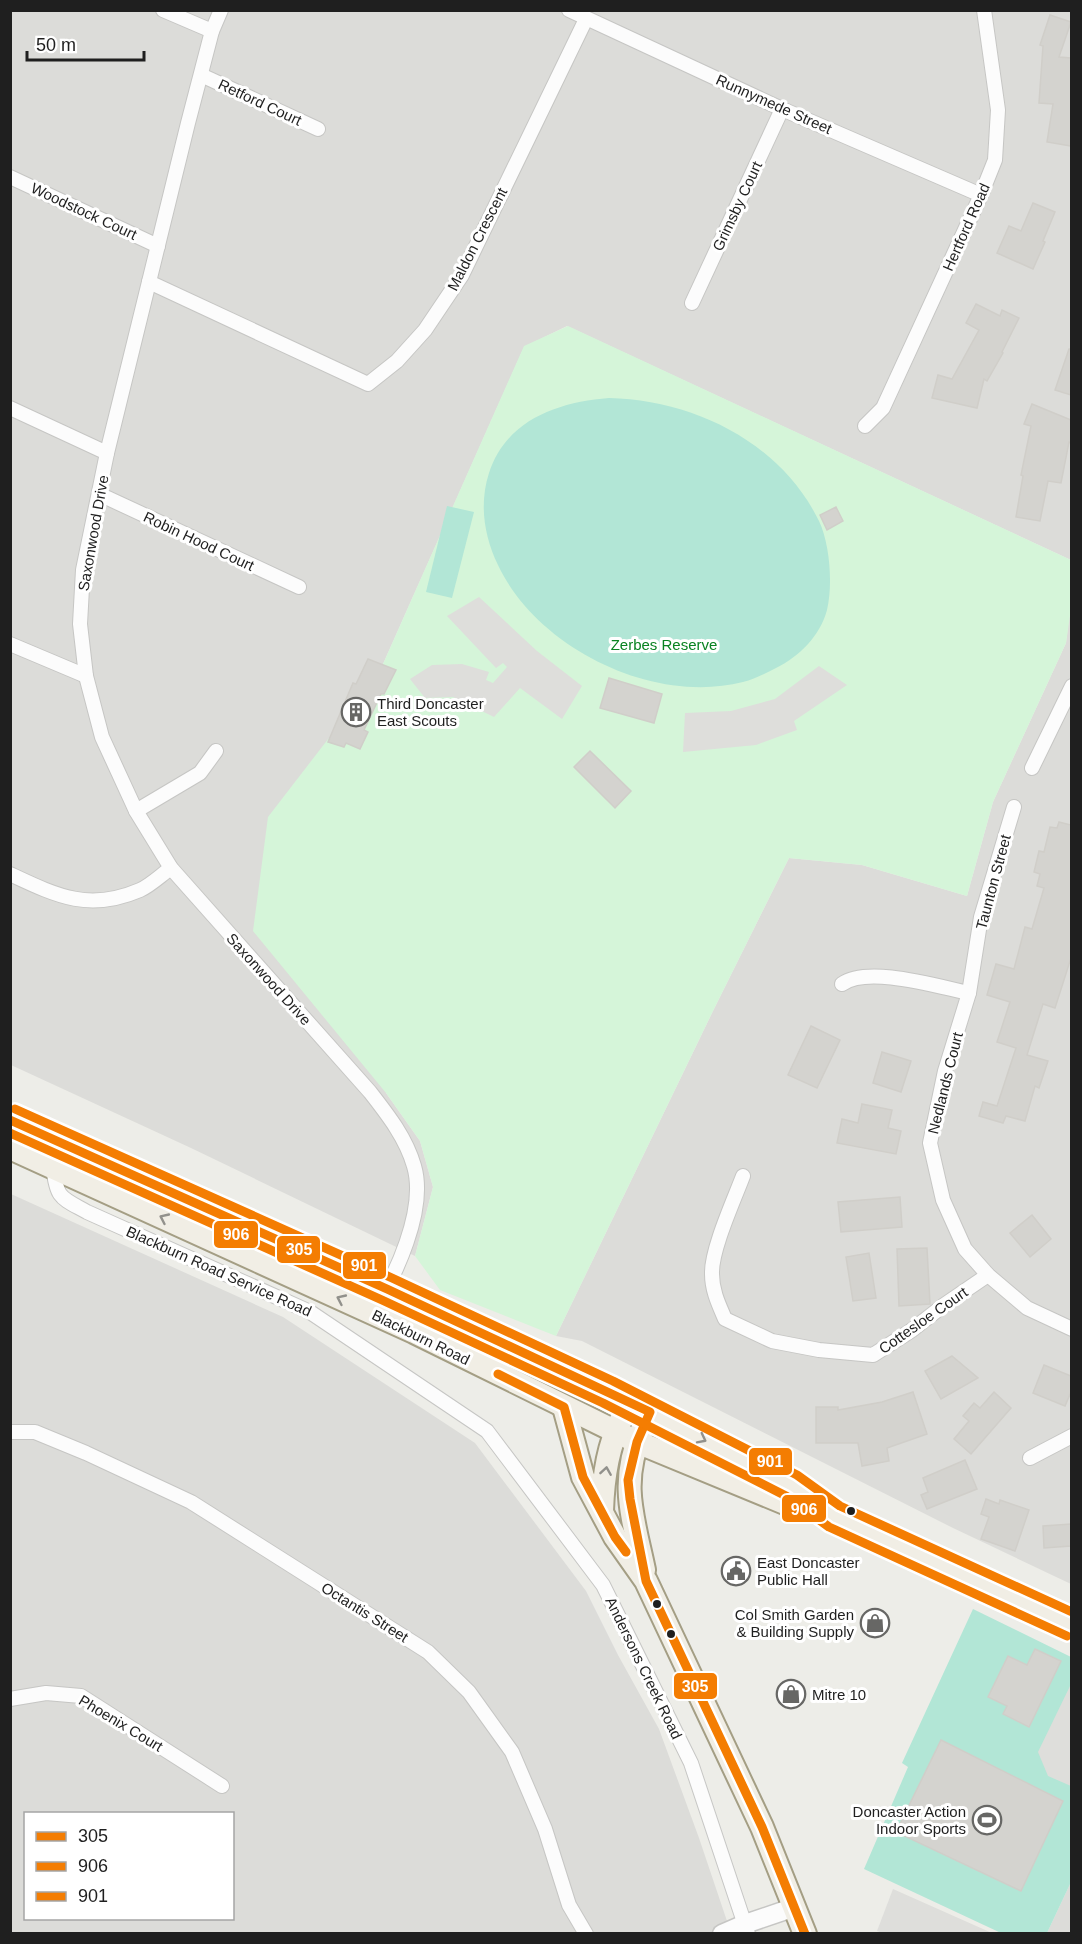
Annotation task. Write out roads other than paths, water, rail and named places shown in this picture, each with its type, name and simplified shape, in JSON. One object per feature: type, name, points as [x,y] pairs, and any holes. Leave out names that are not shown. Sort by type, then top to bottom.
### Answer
[{"type":"main road","name":"Blackburn Road","points":[[10,1120],[387,1289],[650,1412],[792,1486],[834,1516]]},
{"type":"main road","name":"Blackburn Road","points":[[10,1148],[372,1313],[637,1442],[785,1503],[834,1516],[1071,1625]]},
{"type":"main road","points":[[602,1511],[602,1494],[609,1455],[615,1432],[629,1402]]},
{"type":"main road","points":[[564,1407],[583,1477],[615,1537],[646,1581],[762,1827],[805,1934]]},
{"type":"main road","points":[[646,1581],[628,1480],[637,1442],[650,1412]]},
{"type":"street","points":[[163,10],[212,31]]},
{"type":"street","name":"Saxonwood Drive","points":[[221,10],[212,31],[188,123],[107,453],[83,570],[80,624],[86,676],[102,737],[136,811],[171,868],[370,1092],[396,1125],[405,1143],[415,1168],[417,1198],[412,1229],[387,1289],[372,1313]]},
{"type":"street","name":"Runnymede Street","points":[[569,10],[782,109],[981,195]]},
{"type":"street","name":"Hertford Road","points":[[865,426],[883,408],[995,160],[998,110],[984,10]]},
{"type":"street","name":"Maldon Crescent","points":[[149,282],[368,384],[397,361],[425,330],[462,275],[586,19]]},
{"type":"street","name":"Retford Court","points":[[201,75],[318,129]]},
{"type":"street","name":"Grimsby Court","points":[[692,303],[782,109]]},
{"type":"street","name":"Woodstock Court","points":[[10,177],[158,246]]},
{"type":"street","points":[[10,408],[107,453]]},
{"type":"street","name":"Robin Hood Court","points":[[99,494],[299,587]]},
{"type":"street","points":[[10,644],[86,676]]},
{"type":"street","points":[[1032,768],[1071,686]]},
{"type":"street","points":[[136,811],[200,773],[216,751]]},
{"type":"street","name":"Taunton Street","points":[[969,993],[981,917],[1014,807]]},
{"type":"street","points":[[10,874],[45,891],[75,900],[109,899],[142,889],[171,868]]},
{"type":"street","points":[[842,984],[847,980],[883,976],[969,993]]},
{"type":"street","name":"Nedlands Court","points":[[969,993],[945,1071],[930,1143],[943,1200],[965,1249],[988,1275],[1027,1308],[1071,1329]]},
{"type":"street","name":"Blackburn Road Service Road","points":[[53,1167],[56,1189],[63,1198],[87,1212],[310,1312],[487,1431]]},
{"type":"street","name":"Cottesloe Court","points":[[743,1176],[717,1248],[711,1273],[714,1293],[725,1319],[772,1341],[819,1350],[873,1355],[988,1275]]},
{"type":"street","name":"Andersons Creek Road","points":[[487,1431],[603,1585],[691,1763],[746,1929]]},
{"type":"street","name":"Octantis Street","points":[[10,1432],[35,1432],[191,1502],[428,1652],[469,1692],[512,1752],[545,1829],[569,1905],[586,1934]]},
{"type":"street","points":[[1030,1458],[1071,1436]]},
{"type":"street","name":"Phoenix Court","points":[[10,1699],[46,1693],[81,1696],[222,1786]]},
{"type":"street","points":[[723,1934],[746,1929],[795,1907]]},
{"type":"place","name":"Third Doncaster East Scouts","points":[[356,712]]},
{"type":"place","name":"East Doncaster Public Hall","points":[[736,1571]]},
{"type":"place","name":"Col Smith Garden & Building Supply","points":[[875,1623]]},
{"type":"place","name":"Mitre 10","points":[[791,1694]]},
{"type":"place","name":"Doncaster Action Indoor Sports","points":[[987,1820]]},
{"type":"park label","name":"Zerbes Reserve","points":[[664,644]]}]
